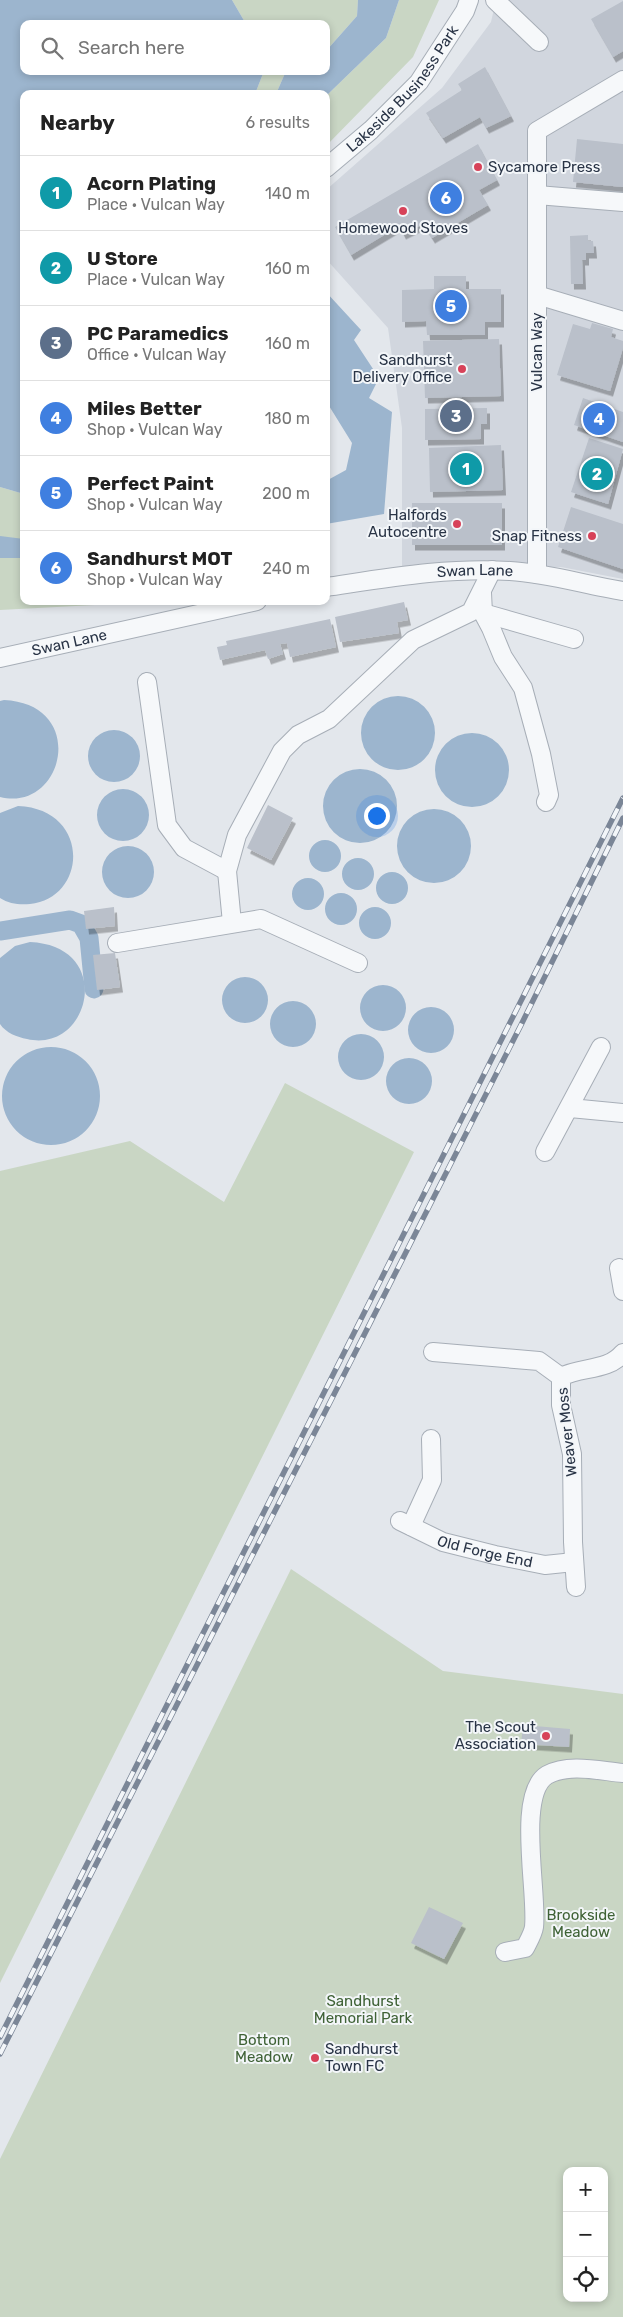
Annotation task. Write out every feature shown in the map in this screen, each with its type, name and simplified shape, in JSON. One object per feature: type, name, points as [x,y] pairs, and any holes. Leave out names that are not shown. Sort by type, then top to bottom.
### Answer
[{"type":"street","name":"Lakeside Business Park","points":[[330,165],[371,130],[419,82],[465,10],[469,0]]},
{"type":"street","points":[[495,0],[540,42]]},
{"type":"street","name":"Vulcan Way","points":[[537,574],[537,131],[623,80]]},
{"type":"street","points":[[537,195],[623,202]]},
{"type":"street","points":[[537,295],[623,321]]},
{"type":"street","points":[[232,923],[227,871],[237,835],[282,751],[298,735],[329,718],[413,640],[471,612],[492,570]]},
{"type":"street","name":"Swan Lane","points":[[330,586],[415,574],[492,570],[537,574],[623,591]]},
{"type":"street","points":[[482,592],[483,614],[492,628],[503,657],[522,688],[542,754],[549,795],[546,802]]},
{"type":"street","name":"Swan Lane","points":[[0,658],[239,605]]},
{"type":"street","points":[[483,614],[574,639]]},
{"type":"street","points":[[147,682],[167,825],[184,848],[227,871]]},
{"type":"street","points":[[117,943],[261,919],[358,963]]},
{"type":"street","points":[[545,1152],[601,1047]]},
{"type":"street","points":[[570,1108],[623,1113]]},
{"type":"street","points":[[619,1268],[623,1290]]},
{"type":"street","points":[[432,1352],[539,1361],[561,1377]]},
{"type":"street","name":"Weaver Moss","points":[[576,1587],[572,1454],[561,1405],[561,1377],[574,1370],[596,1368],[616,1360],[623,1353]]},
{"type":"street","name":"Old Forge End","points":[[431,1439],[430,1486],[406,1523],[444,1542],[495,1555],[545,1565],[574,1562]]},
{"type":"street","points":[[505,1952],[525,1948],[534,1928],[530,1805],[538,1782],[548,1774],[576,1768],[623,1773]]},
{"type":"shaded area","points":[[496,0],[623,0],[623,579],[561,567],[402,566],[402,428],[388,328],[330,263],[330,186],[442,88],[491,22]]},
{"type":"green space","points":[[232,0],[358,0],[357,16],[330,46],[330,20],[244,20]]},
{"type":"green space","points":[[399,0],[439,0],[413,57],[330,142],[330,92],[386,38]]},
{"type":"green space","points":[[262,75],[284,75],[278,90],[257,90]]},
{"type":"green space","points":[[0,487],[20,493],[20,605],[94,605],[0,610]]},
{"type":"green space","points":[[285,1083],[414,1152],[0,1983],[0,1171],[130,1141],[224,1202]]},
{"type":"green space","name":"Sandhurst Memorial Park","points":[[291,1569],[443,1671],[623,1694],[623,2317],[0,2317],[0,2159]]},
{"type":"water","points":[[0,0],[232,0],[244,20],[20,20],[20,75],[262,75],[257,90],[20,90],[20,493],[0,487]]},
{"type":"water","points":[[358,0],[399,0],[386,38],[330,92],[330,90],[278,90],[284,75],[330,75],[330,46],[357,16]]},
{"type":"water","points":[[330,296],[361,330],[354,340],[379,378],[369,398],[392,412],[384,514],[330,523],[330,479],[346,470],[352,443],[330,407]]},
{"type":"water","points":[[0,536],[20,538],[20,558],[0,558]]},
{"type":"water","points":[[398,696],[412,699],[424,707],[432,719],[435,733],[432,747],[424,759],[412,767],[398,770],[384,767],[372,759],[364,747],[361,733],[364,719],[372,707],[384,699]]},
{"type":"water","points":[[4,700],[31,706],[48,719],[57,737],[58,756],[52,774],[40,789],[22,798],[0,797],[0,701]]},
{"type":"water","points":[[109,730],[119,730],[133,737],[140,751],[140,761],[133,775],[119,782],[109,782],[99,778],[92,771],[88,761],[88,751],[92,741],[99,734]]},
{"type":"water","points":[[472,733],[486,736],[498,744],[506,756],[509,770],[506,784],[498,796],[486,804],[472,807],[458,804],[446,796],[438,784],[435,770],[438,756],[446,744],[458,736]]},
{"type":"water","points":[[360,769],[374,772],[386,780],[394,792],[397,806],[394,820],[386,832],[374,840],[360,843],[346,840],[334,832],[326,820],[323,806],[326,792],[334,780],[346,772]]},
{"type":"water","points":[[118,789],[128,789],[142,796],[149,810],[149,820],[142,834],[128,841],[118,841],[108,837],[101,830],[97,820],[97,810],[101,800],[108,793]]},
{"type":"water","points":[[18,806],[42,811],[59,822],[69,837],[73,854],[71,871],[63,887],[49,898],[30,904],[15,904],[0,898],[0,813]]},
{"type":"water","points":[[434,809],[448,812],[460,820],[468,832],[471,846],[468,860],[460,872],[448,880],[434,883],[420,880],[408,872],[400,860],[397,846],[400,832],[408,820],[420,812]]},
{"type":"water","points":[[325,840],[337,844],[341,856],[337,868],[325,872],[313,868],[309,856],[313,844]]},
{"type":"water","points":[[123,846],[133,846],[147,853],[154,867],[154,877],[147,891],[133,898],[123,898],[113,894],[106,887],[102,877],[102,867],[106,857],[113,850]]},
{"type":"water","points":[[358,858],[370,862],[374,874],[370,886],[358,890],[346,886],[342,874],[346,862]]},
{"type":"water","points":[[392,872],[404,876],[408,888],[404,900],[392,904],[380,900],[376,888],[380,876]]},
{"type":"water","points":[[308,878],[320,882],[324,894],[320,906],[308,910],[296,906],[292,894],[296,882]]},
{"type":"water","points":[[341,893],[353,897],[357,909],[353,921],[341,925],[329,921],[325,909],[329,897]]},
{"type":"water","points":[[375,907],[387,911],[391,923],[387,935],[375,939],[363,935],[359,923],[363,911]]},
{"type":"water","points":[[30,942],[57,948],[75,961],[83,978],[84,998],[78,1016],[66,1031],[49,1039],[19,1037],[9,1032],[0,1024],[0,958],[15,946]]},
{"type":"water","points":[[240,977],[250,977],[264,987],[268,1000],[264,1013],[258,1019],[250,1023],[240,1023],[226,1013],[222,1005],[222,995],[232,981]]},
{"type":"water","points":[[378,985],[388,985],[402,995],[406,1008],[402,1021],[396,1027],[388,1031],[378,1031],[364,1021],[360,1013],[360,1003],[370,989]]},
{"type":"water","points":[[288,1001],[298,1001],[312,1011],[316,1024],[312,1037],[306,1043],[298,1047],[288,1047],[274,1037],[270,1029],[270,1019],[280,1005]]},
{"type":"water","points":[[426,1007],[436,1007],[450,1017],[454,1030],[450,1043],[444,1049],[436,1053],[426,1053],[412,1043],[408,1035],[408,1025],[418,1011]]},
{"type":"water","points":[[356,1034],[366,1034],[380,1044],[384,1057],[380,1070],[374,1076],[366,1080],[356,1080],[342,1070],[338,1062],[338,1052],[348,1038]]},
{"type":"water","points":[[51,1047],[70,1051],[86,1061],[96,1077],[100,1096],[96,1115],[86,1131],[70,1141],[51,1145],[32,1141],[16,1131],[6,1115],[2,1096],[6,1077],[16,1061],[32,1051]]},
{"type":"water","points":[[404,1058],[414,1058],[428,1068],[432,1081],[428,1094],[422,1100],[414,1104],[404,1104],[390,1094],[386,1086],[386,1076],[396,1062]]},
{"type":"building","points":[[623,1],[623,51],[613,57],[591,19]]},
{"type":"building","points":[[485,67],[511,116],[486,128],[480,117],[443,138],[426,113],[462,90],[458,84]]},
{"type":"building","points":[[577,139],[623,144],[623,187],[573,182]]},
{"type":"building","points":[[478,144],[497,180],[479,190],[488,205],[432,238],[423,224],[403,234],[399,226],[351,255],[335,227]]},
{"type":"building","points":[[588,235],[588,241],[593,241],[594,253],[586,253],[586,260],[582,260],[583,284],[571,284],[570,236]]},
{"type":"building","points":[[434,276],[466,276],[466,289],[501,289],[501,322],[485,322],[485,335],[427,335],[426,321],[402,322],[402,290],[434,289]]},
{"type":"building","points":[[592,323],[613,329],[611,337],[623,341],[623,348],[610,391],[557,375],[573,324],[590,329]]},
{"type":"building","name":"Sandhurst Delivery Office","points":[[499,339],[501,396],[425,398],[423,341]]},
{"type":"building","points":[[583,398],[623,412],[623,442],[574,425]]},
{"type":"building","points":[[487,408],[487,424],[481,424],[481,439],[425,440],[425,409]]},
{"type":"building","points":[[589,438],[623,449],[608,504],[571,492]]},
{"type":"building","points":[[501,445],[503,490],[430,492],[429,448]]},
{"type":"building","name":"Halfords Autocentre","points":[[412,503],[502,503],[502,545],[412,545]]},
{"type":"building","name":"Snap Fitness","points":[[571,507],[623,524],[623,569],[558,547]]},
{"type":"building","points":[[404,602],[408,620],[397,622],[399,633],[340,642],[335,617]]},
{"type":"building","points":[[330,619],[336,647],[290,657],[287,643],[280,644],[283,654],[268,659],[265,650],[220,660],[217,647],[227,645],[226,641]]},
{"type":"building","points":[[268,805],[293,818],[271,860],[247,848]]},
{"type":"building","points":[[114,907],[115,926],[86,929],[84,911]]},
{"type":"building","points":[[115,953],[120,987],[97,990],[93,955]]},
{"type":"building","name":"The Scout Association","points":[[523,1725],[570,1729],[569,1747],[521,1744]]},
{"type":"building","points":[[429,1907],[463,1923],[444,1959],[411,1943]]},
{"type":"waterway","points":[[0,931],[70,920],[81,924],[89,938],[94,989]]},
{"type":"railway","points":[[0,2037],[623,798]]},
{"type":"railway","points":[[0,2054],[521,1025],[623,818]]},
{"type":"place","name":"Sycamore Press","points":[[478,167]]},
{"type":"place","name":"Sandhurst MOT","points":[[446,198]]},
{"type":"place","name":"Homewood Stoves","points":[[403,211]]},
{"type":"place","name":"Perfect Paint","points":[[451,306]]},
{"type":"place","name":"Sandhurst Delivery Office","points":[[462,369]]},
{"type":"place","name":"PC Paramedics","points":[[456,416]]},
{"type":"place","name":"Miles Better","points":[[599,419]]},
{"type":"place","name":"Acorn Plating","points":[[466,469]]},
{"type":"place","name":"U Store","points":[[597,474]]},
{"type":"place","name":"Halfords Autocentre","points":[[457,524]]},
{"type":"place","name":"Snap Fitness","points":[[592,536]]},
{"type":"place","name":"The Scout Association","points":[[546,1736]]},
{"type":"place","name":"Sandhurst Town FC","points":[[315,2058]]},
{"type":"park label","name":"Brookside Meadow","points":[[581,1924]]},
{"type":"park label","name":"Bottom Meadow","points":[[264,2048]]}]
